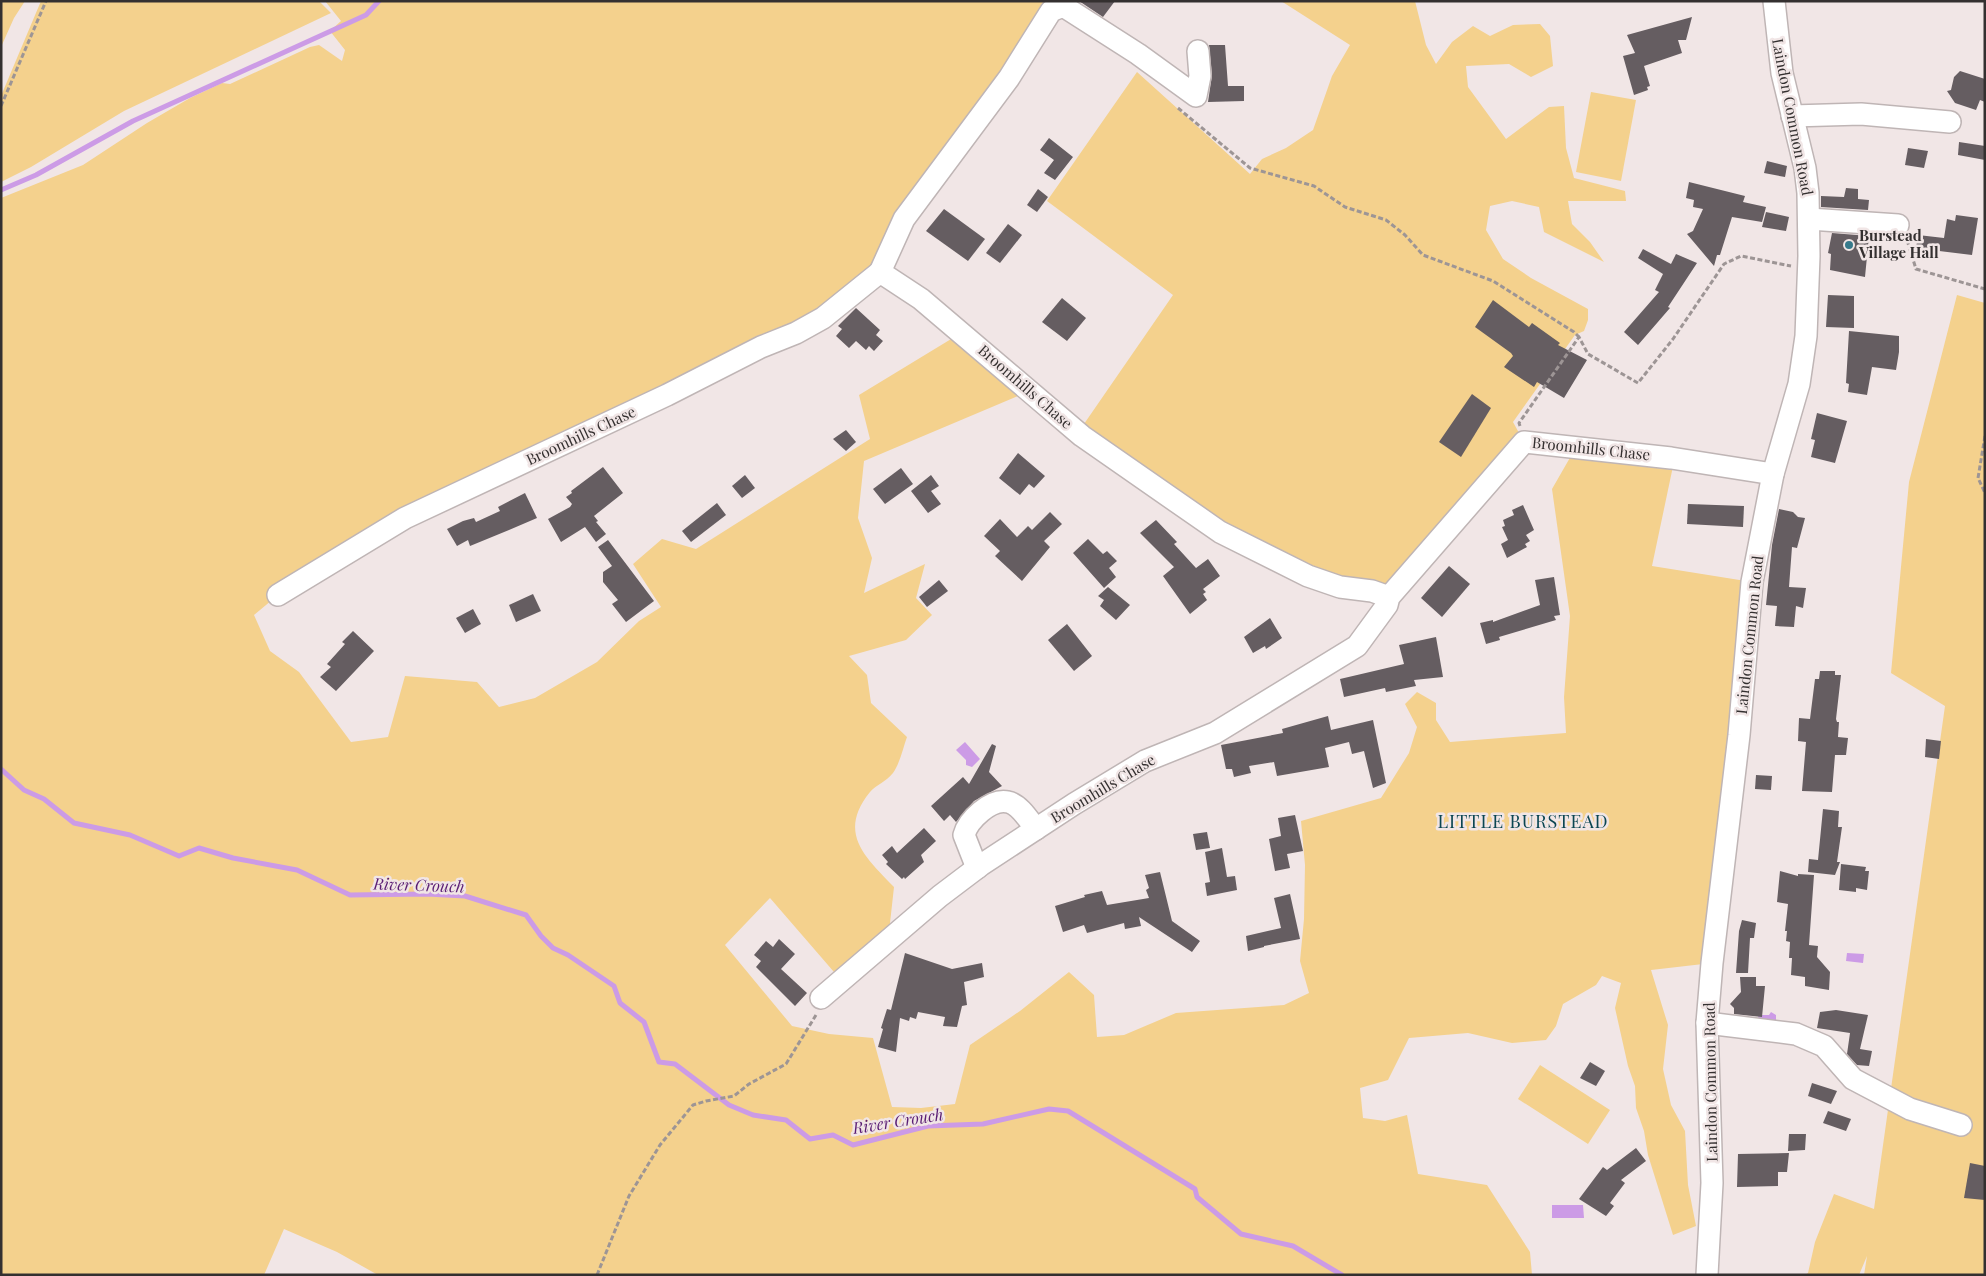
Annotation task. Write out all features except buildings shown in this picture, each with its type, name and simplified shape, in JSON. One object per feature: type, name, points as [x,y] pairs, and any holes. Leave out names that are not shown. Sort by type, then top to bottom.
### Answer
[{"type":"street","name":"Laindon Common Road","points":[[1708,1275],[1712,1183],[1706,1023],[1739,735],[1752,582],[1773,474],[1799,384],[1806,336],[1809,219],[1804,168],[1782,72],[1774,1]]},
{"type":"street","name":"Broomhills Chase","points":[[278,595],[405,518],[614,421],[761,347],[796,333],[829,314],[880,272],[904,218],[1009,78],[1051,12],[1063,6],[1106,33],[1196,96],[1200,76],[1198,51]]},
{"type":"street","points":[[1792,116],[1861,114],[1950,122]]},
{"type":"street","points":[[1809,219],[1898,225]]},
{"type":"street","name":"Broomhills Chase","points":[[880,272],[921,299],[1082,436],[1220,532],[1308,576],[1340,588],[1372,591],[1389,597]]},
{"type":"street","name":"Broomhills Chase","points":[[821,998],[940,896],[977,868],[1036,829],[1145,761],[1215,733],[1358,646],[1388,605],[1389,597],[1524,442],[1671,458],[1773,474]]},
{"type":"street","points":[[977,868],[964,835],[969,824],[981,812],[1000,802],[1008,802],[1020,810],[1036,829]]},
{"type":"street","points":[[1706,1023],[1796,1034],[1824,1046],[1853,1079],[1910,1109],[1961,1125]]},
{"type":"path","points":[[1,106],[46,1]]},
{"type":"path","points":[[1174,104],[1250,168],[1314,186],[1345,208],[1386,220],[1405,235],[1423,255],[1493,281],[1574,332],[1588,354],[1638,383],[1672,339],[1724,264],[1741,256],[1808,269]]},
{"type":"path","points":[[1898,225],[1904,229],[1916,269],[1985,289]]},
{"type":"path","points":[[1524,442],[1519,423],[1579,338]]},
{"type":"path","points":[[1985,436],[1978,478],[1985,493]]},
{"type":"path","points":[[597,1275],[629,1196],[660,1145],[693,1105],[706,1100],[734,1096],[749,1084],[786,1064],[813,1022],[821,998]]},
{"type":"shaded area","points":[[1,1],[25,1],[14,18],[1,47]]},
{"type":"shaded area","points":[[41,1],[319,1],[331,13],[124,111],[31,167],[1,182],[1,96]]},
{"type":"shaded area","points":[[325,1],[1063,1],[886,258],[826,309],[761,347],[278,595],[254,615],[270,651],[299,672],[351,742],[388,737],[405,676],[477,682],[499,707],[535,698],[597,662],[639,621],[661,607],[633,564],[662,539],[696,549],[870,439],[859,395],[961,333],[1030,391],[864,461],[858,518],[872,558],[864,593],[925,564],[916,598],[932,615],[906,640],[849,656],[867,675],[871,703],[907,737],[893,773],[870,792],[860,807],[856,820],[855,832],[865,855],[894,887],[888,941],[834,972],[770,898],[725,945],[792,1026],[829,1034],[873,1038],[892,1107],[921,1108],[955,1104],[970,1045],[1020,1011],[1069,972],[1094,995],[1097,1037],[1124,1035],[1176,1013],[1284,1005],[1309,993],[1300,961],[1304,919],[1305,865],[1301,821],[1381,798],[1409,753],[1417,727],[1405,704],[1417,692],[1436,703],[1436,720],[1450,742],[1566,733],[1564,697],[1570,616],[1552,489],[1579,442],[1676,452],[1652,566],[1752,582],[1712,963],[1651,970],[1668,1025],[1663,1069],[1671,1105],[1685,1131],[1688,1185],[1696,1226],[1673,1235],[1648,1155],[1644,1131],[1636,1108],[1635,1086],[1628,1066],[1615,1008],[1621,983],[1602,976],[1596,985],[1563,1004],[1556,1026],[1546,1040],[1512,1043],[1468,1033],[1409,1038],[1388,1080],[1360,1088],[1363,1118],[1385,1121],[1407,1115],[1418,1174],[1487,1185],[1530,1252],[1532,1275],[378,1275],[337,1252],[284,1229],[264,1275],[1,1275],[1,198],[83,165],[147,123],[190,98],[222,83],[230,84],[310,47],[319,45],[342,61],[345,50],[330,31],[341,21]]},
{"type":"shaded area","points":[[1281,1],[1415,1],[1426,45],[1436,64],[1452,42],[1473,26],[1490,36],[1513,25],[1540,24],[1550,36],[1553,66],[1531,77],[1509,64],[1466,66],[1468,87],[1506,139],[1549,107],[1564,106],[1566,148],[1574,178],[1625,191],[1626,201],[1568,201],[1572,224],[1590,242],[1604,262],[1544,232],[1539,207],[1512,201],[1490,206],[1486,230],[1503,259],[1531,278],[1588,309],[1588,320],[1584,331],[1575,335],[1513,422],[1524,442],[1389,597],[1308,576],[1075,437],[1173,295],[1047,201],[1137,72],[1250,174],[1262,159],[1286,148],[1313,130],[1332,76],[1350,45]]},
{"type":"shaded area","points":[[1591,92],[1636,100],[1621,181],[1576,172]]},
{"type":"shaded area","points":[[1957,295],[1985,303],[1985,1275],[1864,1275],[1867,1256],[1859,1275],[1805,1275],[1808,1273],[1815,1242],[1834,1194],[1874,1209],[1945,706],[1891,673],[1909,482]]},
{"type":"shaded area","points":[[965,742],[980,759],[972,767],[966,765],[966,760],[956,750]]},
{"type":"shaded area","points":[[1847,953],[1864,954],[1863,963],[1846,961]]},
{"type":"shaded area","points":[[1771,1012],[1776,1015],[1776,1025],[1759,1025],[1758,1015],[1769,1015]]},
{"type":"shaded area","points":[[1540,1065],[1610,1110],[1588,1144],[1518,1099]]},
{"type":"shaded area","points":[[1552,1205],[1583,1205],[1584,1218],[1552,1218]]},
{"type":"waterway","points":[[1,190],[36,175],[133,121],[366,15],[379,1]]},
{"type":"waterway","name":"River Crouch","points":[[1,769],[24,790],[44,799],[74,823],[130,835],[179,856],[199,848],[233,858],[297,870],[350,895],[427,894],[465,896],[526,915],[541,936],[553,948],[568,955],[614,986],[620,1003],[644,1022],[659,1062],[675,1064],[729,1105],[753,1115],[786,1120],[810,1139],[833,1135],[853,1145],[928,1126],[983,1124],[1049,1109],[1068,1111],[1195,1189],[1197,1197],[1241,1234],[1293,1246],[1342,1275]]},
{"type":"place","name":"Burstead Village Hall","points":[[1849,245]]},
{"type":"district","name":"LITTLE BURSTEAD","points":[[1523,822]]}]
